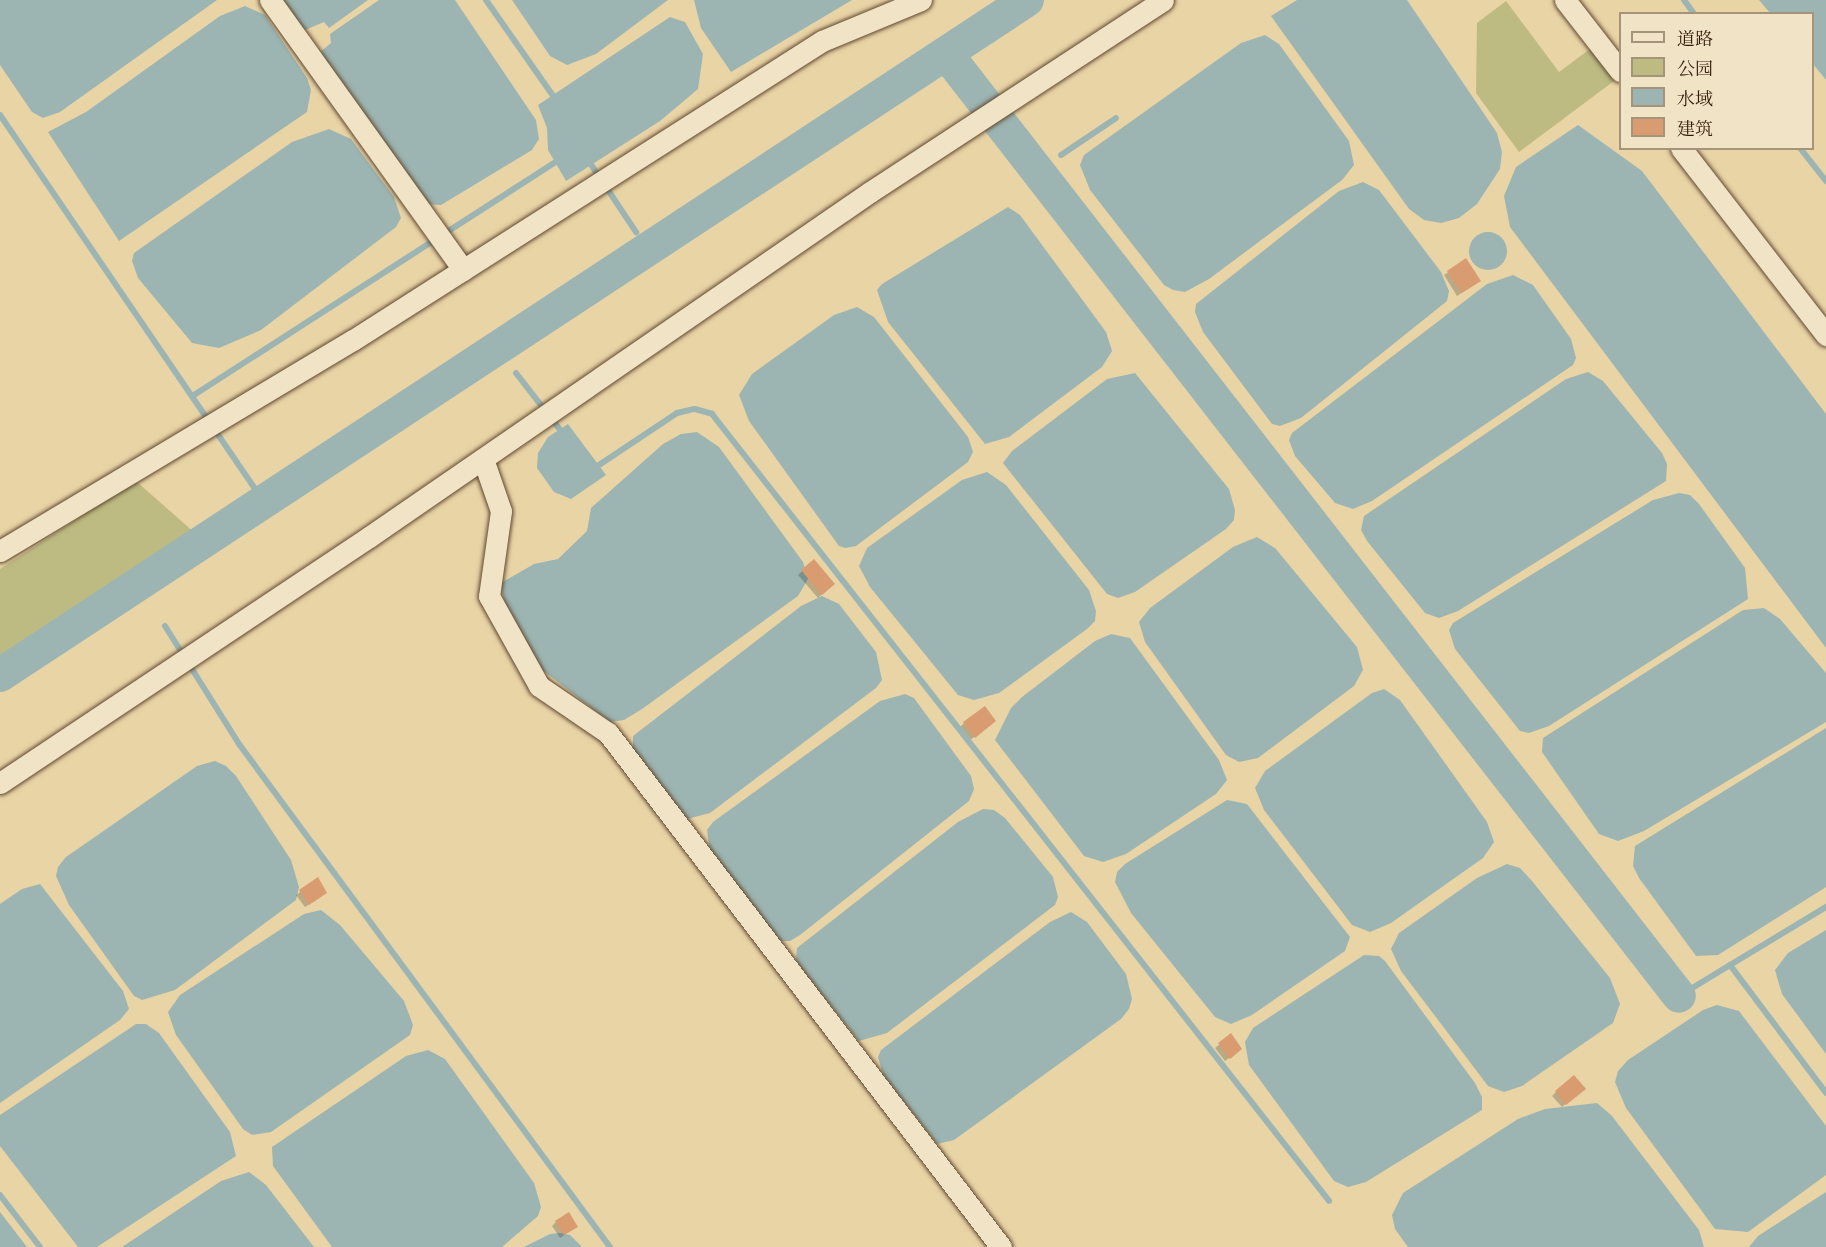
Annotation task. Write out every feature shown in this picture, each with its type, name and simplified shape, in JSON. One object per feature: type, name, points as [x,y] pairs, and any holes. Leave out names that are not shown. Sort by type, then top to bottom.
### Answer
[{"type":"lane","points":[[270,0],[463,270]]},
{"type":"lane","points":[[0,551],[463,270],[822,41],[921,0]]},
{"type":"lane","points":[[0,783],[483,459],[870,192],[1163,0]]},
{"type":"lane","points":[[1565,0],[1619,70]]},
{"type":"lane","points":[[1683,150],[1826,335]]},
{"type":"lane","points":[[483,459],[501,511],[489,596],[539,686],[608,733],[1001,1247]]},
{"type":"green space","points":[[1506,1],[1559,72],[1594,46],[1618,78],[1519,152],[1476,93],[1477,23]]},
{"type":"green space","points":[[136,481],[196,534],[0,659],[0,569]]},
{"type":"water","points":[[0,0],[217,0],[60,112],[43,118],[32,112],[0,65]]},
{"type":"water","points":[[275,0],[368,0],[329,28],[324,22],[305,30],[297,29]]},
{"type":"water","points":[[379,0],[455,0],[536,120],[539,139],[532,150],[441,205],[423,204],[313,58],[331,43],[330,34]]},
{"type":"water","points":[[512,0],[668,0],[596,54],[567,65],[550,56]]},
{"type":"water","points":[[694,0],[852,0],[731,72],[701,28]]},
{"type":"water","points":[[1297,0],[1407,0],[1497,133],[1502,152],[1500,169],[1477,204],[1459,218],[1441,223],[1424,220],[1409,209],[1271,16]]},
{"type":"water","points":[[1759,0],[1826,0],[1826,80],[1814,65],[1814,12],[1769,12]]},
{"type":"water","points":[[245,6],[265,15],[307,78],[311,90],[307,112],[119,241],[48,132],[86,112],[220,16]]},
{"type":"water","points":[[670,17],[685,22],[703,54],[698,89],[660,121],[566,181],[548,150],[547,128],[538,105]]},
{"type":"water","points":[[1265,35],[1279,44],[1349,141],[1354,165],[1342,180],[1209,279],[1185,292],[1173,290],[1164,285],[1090,190],[1080,165],[1084,155],[1241,43]]},
{"type":"water","points":[[1578,125],[1642,171],[1826,414],[1826,648],[1510,227],[1504,196],[1516,167]]},
{"type":"water","points":[[329,129],[351,139],[394,197],[401,218],[396,227],[261,330],[219,348],[192,343],[138,278],[132,261],[134,253],[292,142]]},
{"type":"water","points":[[1363,182],[1379,190],[1441,272],[1449,291],[1447,301],[1301,418],[1280,426],[1272,424],[1203,332],[1195,312],[1196,304],[1339,191]]},
{"type":"water","points":[[1008,207],[1020,215],[1106,332],[1112,351],[1102,367],[1009,437],[985,444],[888,322],[877,290],[882,284]]},
{"type":"water","points":[[1488,232],[1502,237],[1507,251],[1502,265],[1488,270],[1474,265],[1469,251],[1474,237]]},
{"type":"water","points":[[1513,275],[1533,285],[1571,339],[1576,358],[1573,365],[1372,501],[1353,509],[1335,503],[1295,456],[1289,440],[1292,433],[1487,284]]},
{"type":"water","points":[[857,307],[874,317],[968,437],[973,452],[968,462],[856,546],[845,548],[839,546],[749,421],[739,395],[752,374],[834,315]]},
{"type":"water","points":[[1588,372],[1603,381],[1662,453],[1667,464],[1666,481],[1458,611],[1439,618],[1425,613],[1367,541],[1361,530],[1364,516],[1566,379]]},
{"type":"water","points":[[1135,373],[1229,489],[1235,510],[1234,520],[1226,529],[1135,592],[1118,598],[1107,594],[1003,463],[1012,451],[1107,379]]},
{"type":"water","points":[[568,424],[606,475],[571,499],[554,492],[537,468],[538,453],[548,437]]},
{"type":"water","points":[[697,432],[719,447],[803,562],[808,579],[798,596],[642,709],[624,720],[610,722],[536,665],[506,611],[501,583],[534,564],[558,559],[587,531],[591,508],[663,444],[681,434]]},
{"type":"water","points":[[987,472],[1006,485],[1089,590],[1096,611],[1095,621],[1087,629],[999,693],[974,700],[958,695],[870,587],[859,566],[867,548],[962,480]]},
{"type":"water","points":[[1679,493],[1690,495],[1699,504],[1745,568],[1748,599],[1549,726],[1529,733],[1520,731],[1455,649],[1449,630],[1453,623],[1653,500]]},
{"type":"water","points":[[1257,537],[1275,548],[1357,647],[1363,670],[1354,686],[1258,758],[1239,762],[1226,755],[1145,642],[1139,622],[1150,608],[1233,547]]},
{"type":"water","points":[[822,596],[839,604],[876,652],[882,680],[876,688],[710,813],[687,819],[633,753],[633,736],[801,606]]},
{"type":"water","points":[[1764,608],[1780,619],[1826,673],[1826,722],[1644,831],[1618,841],[1599,834],[1542,752],[1543,738],[1743,610]]},
{"type":"water","points":[[1111,634],[1130,638],[1219,760],[1227,780],[1216,794],[1126,854],[1103,862],[1084,856],[995,740],[1011,708],[1022,697],[1095,641]]},
{"type":"water","points":[[1384,689],[1400,700],[1487,822],[1494,842],[1483,858],[1391,923],[1370,932],[1352,925],[1264,810],[1255,788],[1265,771],[1372,693]]},
{"type":"water","points":[[905,694],[914,698],[971,776],[974,789],[969,801],[800,935],[790,941],[777,941],[710,852],[707,830],[713,822],[880,701]]},
{"type":"water","points":[[1826,728],[1826,887],[1718,955],[1696,956],[1639,878],[1633,866],[1635,846]]},
{"type":"water","points":[[215,761],[226,766],[236,776],[291,860],[299,887],[296,900],[175,990],[142,1000],[134,996],[69,905],[56,876],[58,867],[66,857],[197,766]]},
{"type":"water","points":[[1227,800],[1247,804],[1350,937],[1345,951],[1252,1015],[1231,1024],[1215,1017],[1131,913],[1115,882],[1117,872],[1125,864]]},
{"type":"water","points":[[983,809],[994,810],[1005,818],[1053,877],[1058,897],[1055,905],[887,1033],[859,1041],[802,970],[796,959],[797,948],[958,822]]},
{"type":"water","points":[[1507,864],[1520,868],[1532,881],[1610,978],[1620,1004],[1613,1023],[1522,1086],[1504,1092],[1488,1086],[1401,971],[1391,949],[1399,933],[1477,878]]},
{"type":"water","points":[[40,884],[123,991],[129,1009],[120,1020],[0,1103],[0,904],[22,889]]},
{"type":"water","points":[[321,910],[340,925],[404,1001],[413,1025],[410,1035],[271,1132],[252,1135],[243,1129],[176,1035],[168,1012],[180,995],[304,914]]},
{"type":"water","points":[[1071,912],[1087,922],[1126,974],[1132,999],[1129,1009],[1121,1019],[954,1140],[937,1144],[883,1075],[878,1057],[881,1050],[1050,922]]},
{"type":"water","points":[[1826,930],[1826,1054],[1782,994],[1775,970],[1788,953]]},
{"type":"water","points":[[1364,955],[1379,956],[1385,961],[1475,1083],[1482,1097],[1482,1110],[1366,1182],[1348,1187],[1334,1181],[1249,1065],[1245,1042],[1253,1028]]},
{"type":"water","points":[[1717,1005],[1739,1011],[1826,1126],[1826,1175],[1748,1232],[1715,1229],[1626,1108],[1615,1082],[1618,1071],[1628,1060],[1703,1010]]},
{"type":"water","points":[[136,1024],[146,1024],[159,1033],[230,1132],[236,1156],[97,1247],[78,1247],[0,1146],[0,1115]]},
{"type":"water","points":[[428,1050],[445,1059],[534,1183],[541,1207],[538,1216],[502,1247],[332,1247],[273,1166],[272,1147],[406,1056]]},
{"type":"water","points":[[1597,1103],[1612,1116],[1699,1230],[1704,1247],[1408,1247],[1395,1229],[1392,1215],[1403,1193],[1518,1119],[1545,1109]]},
{"type":"water","points":[[249,1172],[266,1185],[314,1247],[122,1247],[221,1181]]},
{"type":"water","points":[[1826,1192],[1826,1247],[1749,1247],[1758,1236]]},
{"type":"water","points":[[0,1212],[27,1247],[0,1247]]},
{"type":"water","points":[[550,1234],[570,1235],[582,1247],[524,1247]]},
{"type":"building","points":[[1466,258],[1481,281],[1462,293],[1447,271]]},
{"type":"building","points":[[814,559],[835,584],[822,595],[801,570]]},
{"type":"building","points":[[985,706],[996,721],[975,738],[963,722]]},
{"type":"building","points":[[318,877],[327,893],[309,905],[299,890]]},
{"type":"building","points":[[1231,1033],[1242,1049],[1230,1059],[1218,1043]]},
{"type":"building","points":[[1574,1075],[1586,1089],[1566,1105],[1555,1091]]},
{"type":"building","points":[[569,1212],[578,1227],[564,1235],[555,1221]]},
{"type":"waterway","points":[[486,0],[556,100]]},
{"type":"waterway","points":[[0,675],[1027,0]]},
{"type":"waterway","points":[[1684,0],[1693,12]]},
{"type":"waterway","points":[[952,61],[1679,996]]},
{"type":"waterway","points":[[0,115],[258,493]]},
{"type":"waterway","points":[[1061,155],[1116,118]]},
{"type":"waterway","points":[[1802,150],[1826,181]]},
{"type":"waterway","points":[[194,395],[562,158]]},
{"type":"waterway","points":[[588,160],[636,232]]},
{"type":"waterway","points":[[516,373],[561,431]]},
{"type":"waterway","points":[[593,469],[677,413],[695,409],[712,414],[1329,1201]]},
{"type":"waterway","points":[[165,626],[239,744],[610,1247]]},
{"type":"waterway","points":[[1679,996],[1826,907]]},
{"type":"waterway","points":[[1730,965],[1826,1093]]},
{"type":"waterway","points":[[0,1195],[40,1247]]}]
